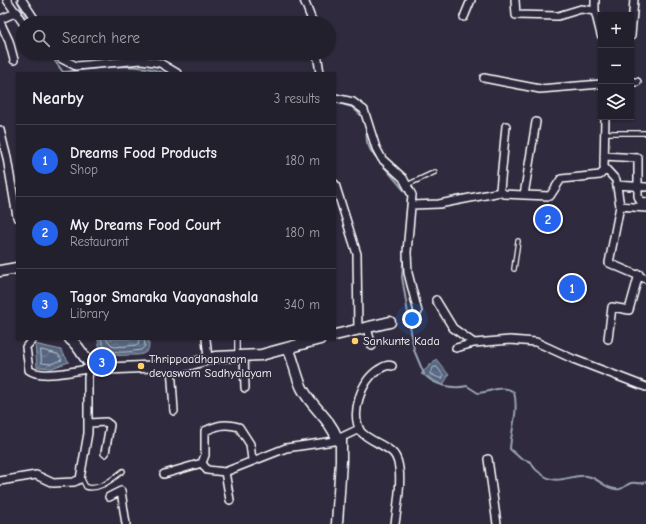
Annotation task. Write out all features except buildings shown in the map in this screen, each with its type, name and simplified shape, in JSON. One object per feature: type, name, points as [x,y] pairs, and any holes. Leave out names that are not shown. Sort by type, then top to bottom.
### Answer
[{"type":"main road","points":[[0,270],[16,268]]},
{"type":"main road","points":[[336,335],[390,322]]},
{"type":"main road","points":[[73,340],[89,367],[96,369],[188,365],[208,359],[261,356],[316,340]]},
{"type":"main road","points":[[288,348],[302,388],[310,401],[333,426],[337,438],[341,440],[337,524]]},
{"type":"street","points":[[7,0],[19,16]]},
{"type":"street","points":[[22,0],[32,16]]},
{"type":"street","points":[[304,0],[310,16]]},
{"type":"street","points":[[464,17],[471,0]]},
{"type":"street","points":[[515,0],[515,12],[519,16],[558,16],[581,9],[595,11]]},
{"type":"street","points":[[595,0],[595,11],[598,23]]},
{"type":"street","points":[[633,12],[634,0]]},
{"type":"street","points":[[14,60],[9,41],[0,22],[1,19],[17,12]]},
{"type":"street","points":[[65,60],[76,66],[142,60],[160,63],[175,72]]},
{"type":"street","points":[[319,60],[320,72]]},
{"type":"street","points":[[484,78],[540,89],[598,84]]},
{"type":"street","points":[[336,98],[353,102],[364,110],[376,148],[382,159],[407,185],[412,195],[407,252],[408,273],[418,312]]},
{"type":"street","points":[[605,120],[605,170],[614,177],[617,185],[620,206],[609,263],[646,278]]},
{"type":"street","points":[[524,195],[536,122]]},
{"type":"street","points":[[501,192],[500,186],[506,126]]},
{"type":"street","points":[[0,130],[7,158],[16,208]]},
{"type":"street","points":[[604,156],[638,158],[639,174],[637,187],[640,201],[646,202]]},
{"type":"street","points":[[412,205],[439,204],[501,192],[504,194],[550,196],[561,179],[600,175],[605,170]]},
{"type":"street","points":[[617,185],[646,187]]},
{"type":"street","points":[[336,187],[357,254],[362,329],[372,346]]},
{"type":"street","points":[[620,206],[646,208]]},
{"type":"street","points":[[608,339],[612,307],[629,310],[638,274]]},
{"type":"street","points":[[436,300],[453,328],[474,343]]},
{"type":"street","points":[[0,481],[36,475],[53,483],[74,482],[80,479],[89,423],[89,367],[43,374],[33,373],[29,370],[26,348],[32,340]]},
{"type":"street","points":[[206,340],[208,359]]},
{"type":"street","points":[[456,348],[474,343],[510,340],[536,342],[573,359],[646,387]]},
{"type":"street","points":[[241,356],[246,388]]},
{"type":"street","points":[[171,366],[174,411]]},
{"type":"street","points":[[392,366],[384,366],[370,375],[362,388],[357,414],[359,428],[366,437],[393,453],[398,460],[399,483],[395,524]]},
{"type":"street","points":[[89,423],[106,422],[110,425],[105,453]]},
{"type":"street","points":[[202,463],[205,455],[205,432],[216,426],[226,424],[239,427],[250,444],[252,460]]},
{"type":"street","points":[[202,463],[208,470],[225,472],[252,460],[286,448],[341,440],[342,437],[359,428]]},
{"type":"street","points":[[488,459],[498,524]]},
{"type":"street","points":[[164,474],[202,463]]},
{"type":"street","points":[[225,472],[230,500]]},
{"type":"street","points":[[109,497],[121,491],[126,524]]},
{"type":"lane","points":[[605,133],[646,133]]},
{"type":"lane","points":[[407,185],[435,172]]},
{"type":"lane","points":[[514,269],[518,241]]},
{"type":"lane","points":[[237,340],[241,356]]},
{"type":"lane","points":[[80,476],[86,487],[93,489],[123,471]]},
{"type":"water","points":[[98,340],[148,340],[149,347],[145,353],[141,354],[113,355],[104,352],[99,345]]},
{"type":"water","points":[[35,344],[61,350],[69,362],[52,368],[37,367]]},
{"type":"water","points":[[436,359],[449,375],[443,385],[421,374]]},
{"type":"waterway","points":[[17,0],[25,16]]},
{"type":"waterway","points":[[54,60],[63,72]]},
{"type":"waterway","points":[[63,72],[114,66],[140,67],[160,72]]},
{"type":"waterway","points":[[336,102],[352,107],[363,117]]},
{"type":"waterway","points":[[366,129],[367,142],[371,151],[408,195],[402,277],[414,350],[424,374]]},
{"type":"waterway","points":[[427,377],[441,385],[457,387],[467,386],[478,393],[501,389],[514,392],[516,406],[510,449],[520,458],[531,462],[536,470],[548,478],[559,480],[587,476],[615,489],[620,489],[631,483],[646,482]]},
{"type":"place","name":"My Dreams Food Court","points":[[548,219]]},
{"type":"place","name":"Dreams Food Products","points":[[572,288]]},
{"type":"place","name":"Sankunte Kada","points":[[355,341]]},
{"type":"place","name":"Tagor Smaraka Vaayanashala","points":[[102,362]]},
{"type":"place","name":"Thrippaadhapuram devaswom Sadhyalayam","points":[[141,366]]}]
